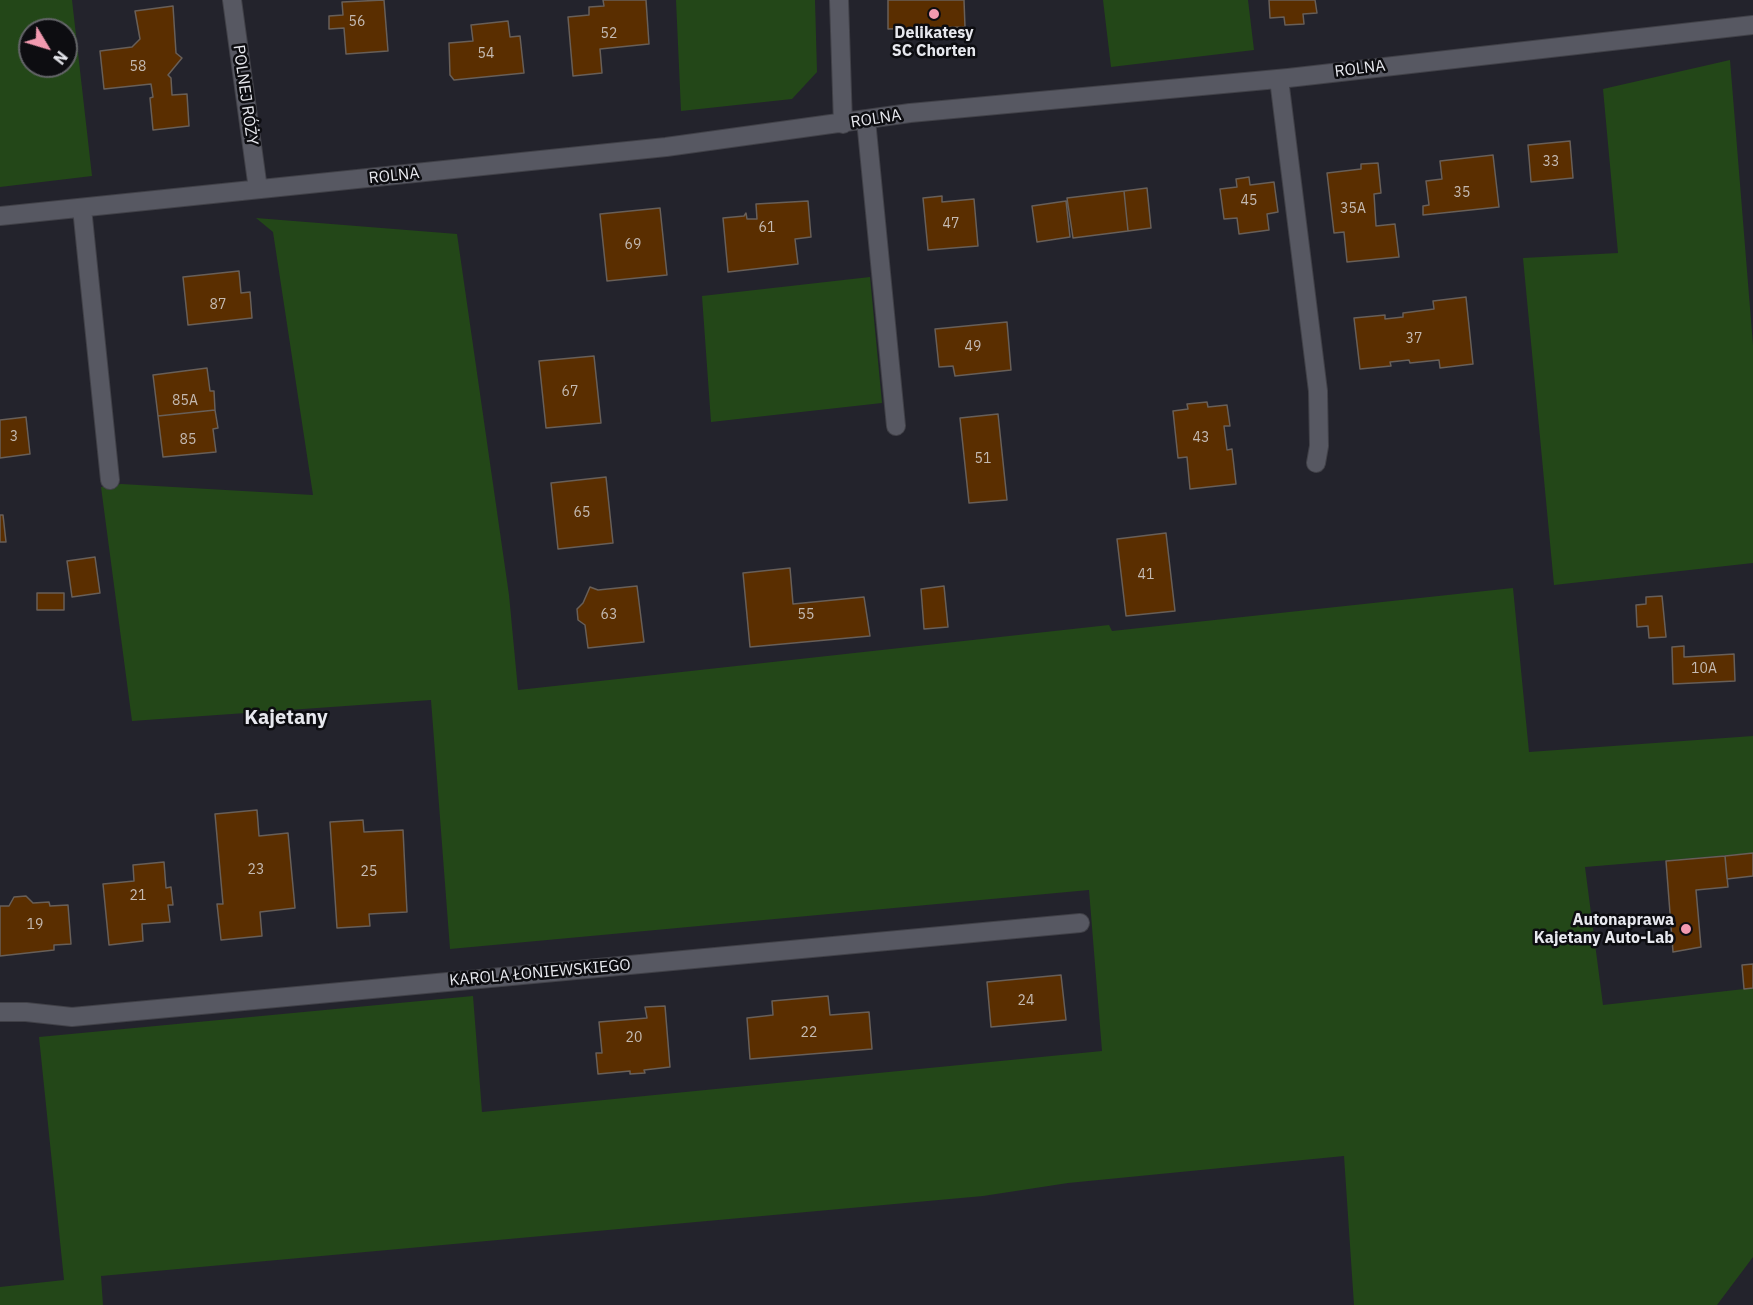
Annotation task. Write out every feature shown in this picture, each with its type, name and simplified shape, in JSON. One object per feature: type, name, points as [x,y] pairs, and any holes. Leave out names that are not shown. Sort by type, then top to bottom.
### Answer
[{"type":"street","name":"POLNEJ RÓŻY","points":[[232,0],[258,189]]},
{"type":"street","points":[[839,0],[843,124]]},
{"type":"street","name":"ROLNA","points":[[0,216],[609,153],[843,124],[910,113],[1279,79],[1753,25]]},
{"type":"street","points":[[1279,79],[1318,391],[1319,446],[1316,463]]},
{"type":"street","points":[[866,120],[896,426]]},
{"type":"street","points":[[82,207],[110,480]]},
{"type":"street","name":"KAROLA ŁONIEWSKIEGO","points":[[0,1012],[26,1012],[72,1017],[1080,923]]},
{"type":"green space","points":[[0,0],[72,0],[74,18],[18,18],[18,78],[78,78],[78,53],[92,176],[0,187]]},
{"type":"green space","points":[[676,0],[815,0],[817,72],[792,99],[681,111]]},
{"type":"green space","points":[[1103,0],[1248,0],[1254,50],[1111,67]]},
{"type":"green space","points":[[1730,60],[1753,345],[1753,563],[1554,585],[1523,258],[1618,253],[1603,89]]},
{"type":"green space","points":[[256,218],[457,234],[509,595],[518,690],[1109,625],[1112,631],[1513,588],[1529,752],[1753,736],[1753,853],[1585,867],[1603,1005],[1753,988],[1753,1257],[1717,1305],[1354,1305],[1344,1156],[1068,1183],[983,1196],[101,1276],[103,1305],[0,1305],[0,1287],[64,1280],[39,1037],[473,996],[482,1112],[1102,1051],[1089,890],[450,949],[431,700],[132,721],[101,487],[121,484],[313,495],[273,232]]},
{"type":"green space","points":[[870,277],[882,403],[711,422],[702,296]]},
{"type":"building","points":[[384,0],[388,51],[346,54],[344,28],[329,29],[329,16],[343,15],[342,2]]},
{"type":"building","points":[[603,0],[646,0],[649,44],[600,49],[602,73],[573,76],[568,17],[589,15],[589,7],[604,6]]},
{"type":"building","points":[[888,0],[964,0],[965,27],[888,29]]},
{"type":"building","points":[[1269,0],[1315,0],[1317,13],[1303,14],[1304,24],[1285,25],[1284,17],[1270,18]]},
{"type":"building","points":[[173,6],[176,53],[182,58],[168,75],[171,78],[172,95],[187,94],[189,126],[153,130],[151,84],[104,89],[100,51],[132,47],[140,39],[135,11]]},
{"type":"building","points":[[508,21],[510,37],[520,36],[524,73],[454,80],[450,75],[449,43],[473,41],[471,25]]},
{"type":"building","points":[[1570,141],[1573,178],[1531,182],[1528,145]]},
{"type":"building","points":[[1493,155],[1499,207],[1423,215],[1423,206],[1429,205],[1426,181],[1442,179],[1440,161]]},
{"type":"building","points":[[1378,163],[1381,193],[1374,194],[1376,226],[1395,224],[1399,257],[1347,262],[1344,232],[1334,233],[1327,173],[1361,169],[1361,164]]},
{"type":"building","points":[[1249,177],[1250,185],[1274,182],[1278,212],[1267,214],[1269,230],[1239,234],[1237,218],[1224,219],[1220,189],[1237,187],[1236,179]]},
{"type":"building","points":[[1147,188],[1151,228],[1128,231],[1124,191]]},
{"type":"building","points":[[1124,191],[1128,231],[1073,238],[1067,198]]},
{"type":"building","points":[[942,196],[942,202],[974,199],[978,246],[928,250],[923,198]]},
{"type":"building","points":[[808,201],[811,237],[795,239],[798,264],[728,272],[723,218],[744,216],[746,213],[747,219],[757,219],[756,204]]},
{"type":"building","points":[[1066,201],[1070,237],[1037,242],[1032,206]]},
{"type":"building","points":[[660,208],[667,275],[607,281],[600,214]]},
{"type":"building","points":[[239,271],[241,293],[250,292],[252,318],[188,325],[183,277]]},
{"type":"building","points":[[1466,297],[1473,364],[1440,368],[1439,360],[1410,363],[1409,360],[1390,362],[1391,366],[1360,369],[1354,318],[1385,315],[1385,319],[1403,317],[1403,313],[1434,309],[1433,301]]},
{"type":"building","points":[[1007,322],[1011,370],[955,376],[953,366],[939,367],[935,329]]},
{"type":"building","points":[[594,356],[601,423],[546,428],[539,361]]},
{"type":"building","points":[[207,368],[210,391],[214,391],[215,410],[158,416],[153,375]]},
{"type":"building","points":[[1207,402],[1208,407],[1227,405],[1230,426],[1224,426],[1227,450],[1232,449],[1236,484],[1190,489],[1187,457],[1178,458],[1173,411],[1188,409],[1187,404]]},
{"type":"building","points":[[215,410],[218,428],[213,429],[216,452],[163,457],[158,416]]},
{"type":"building","points":[[998,414],[1007,500],[969,503],[960,418]]},
{"type":"building","points":[[26,417],[30,454],[0,458],[0,420]]},
{"type":"building","points":[[606,477],[613,543],[558,549],[551,483]]},
{"type":"building","points":[[0,515],[3,515],[6,542],[0,542]]},
{"type":"building","points":[[1166,533],[1175,611],[1126,616],[1117,539]]},
{"type":"building","points":[[95,557],[100,593],[72,597],[67,561]]},
{"type":"building","points":[[790,568],[793,604],[864,597],[870,636],[750,647],[743,573]]},
{"type":"building","points":[[637,586],[644,642],[588,648],[585,625],[578,620],[577,609],[583,603],[590,587],[598,590]]},
{"type":"building","points":[[944,586],[948,627],[924,629],[921,589]]},
{"type":"building","points":[[37,593],[64,593],[64,610],[37,610]]},
{"type":"building","points":[[1662,596],[1666,637],[1649,638],[1648,626],[1637,627],[1636,605],[1646,604],[1646,597]]},
{"type":"building","points":[[1684,646],[1684,657],[1734,654],[1735,681],[1673,684],[1672,647]]},
{"type":"building","points":[[257,810],[259,836],[288,833],[295,908],[260,912],[262,936],[221,940],[217,904],[223,904],[215,814]]},
{"type":"building","points":[[363,820],[364,832],[403,830],[407,912],[369,914],[370,926],[337,928],[330,822]]},
{"type":"building","points":[[1753,853],[1753,876],[1727,879],[1725,856]]},
{"type":"building","points":[[1725,856],[1728,887],[1696,890],[1701,947],[1673,952],[1666,861]]},
{"type":"building","points":[[164,862],[166,888],[171,887],[173,905],[168,905],[170,922],[142,924],[143,941],[109,945],[103,884],[134,881],[133,865]]},
{"type":"building","points":[[26,896],[33,903],[49,902],[50,906],[68,905],[71,944],[54,945],[54,950],[0,956],[0,906],[9,906],[14,897]]},
{"type":"building","points":[[1753,964],[1753,988],[1744,989],[1742,965]]},
{"type":"building","points":[[1061,975],[1066,1020],[991,1027],[987,982]]},
{"type":"building","points":[[828,996],[830,1015],[869,1012],[872,1049],[750,1059],[747,1018],[773,1015],[772,1001]]},
{"type":"building","points":[[665,1006],[670,1067],[644,1070],[645,1073],[630,1074],[630,1071],[598,1074],[596,1053],[602,1053],[599,1022],[647,1018],[645,1007]]},
{"type":"place","name":"Delikatesy SC Chorten","points":[[934,14]]},
{"type":"place","name":"Autonaprawa Kajetany Auto-Lab","points":[[1686,929]]},
{"type":"district","name":"Kajetany","points":[[286,718]]}]
